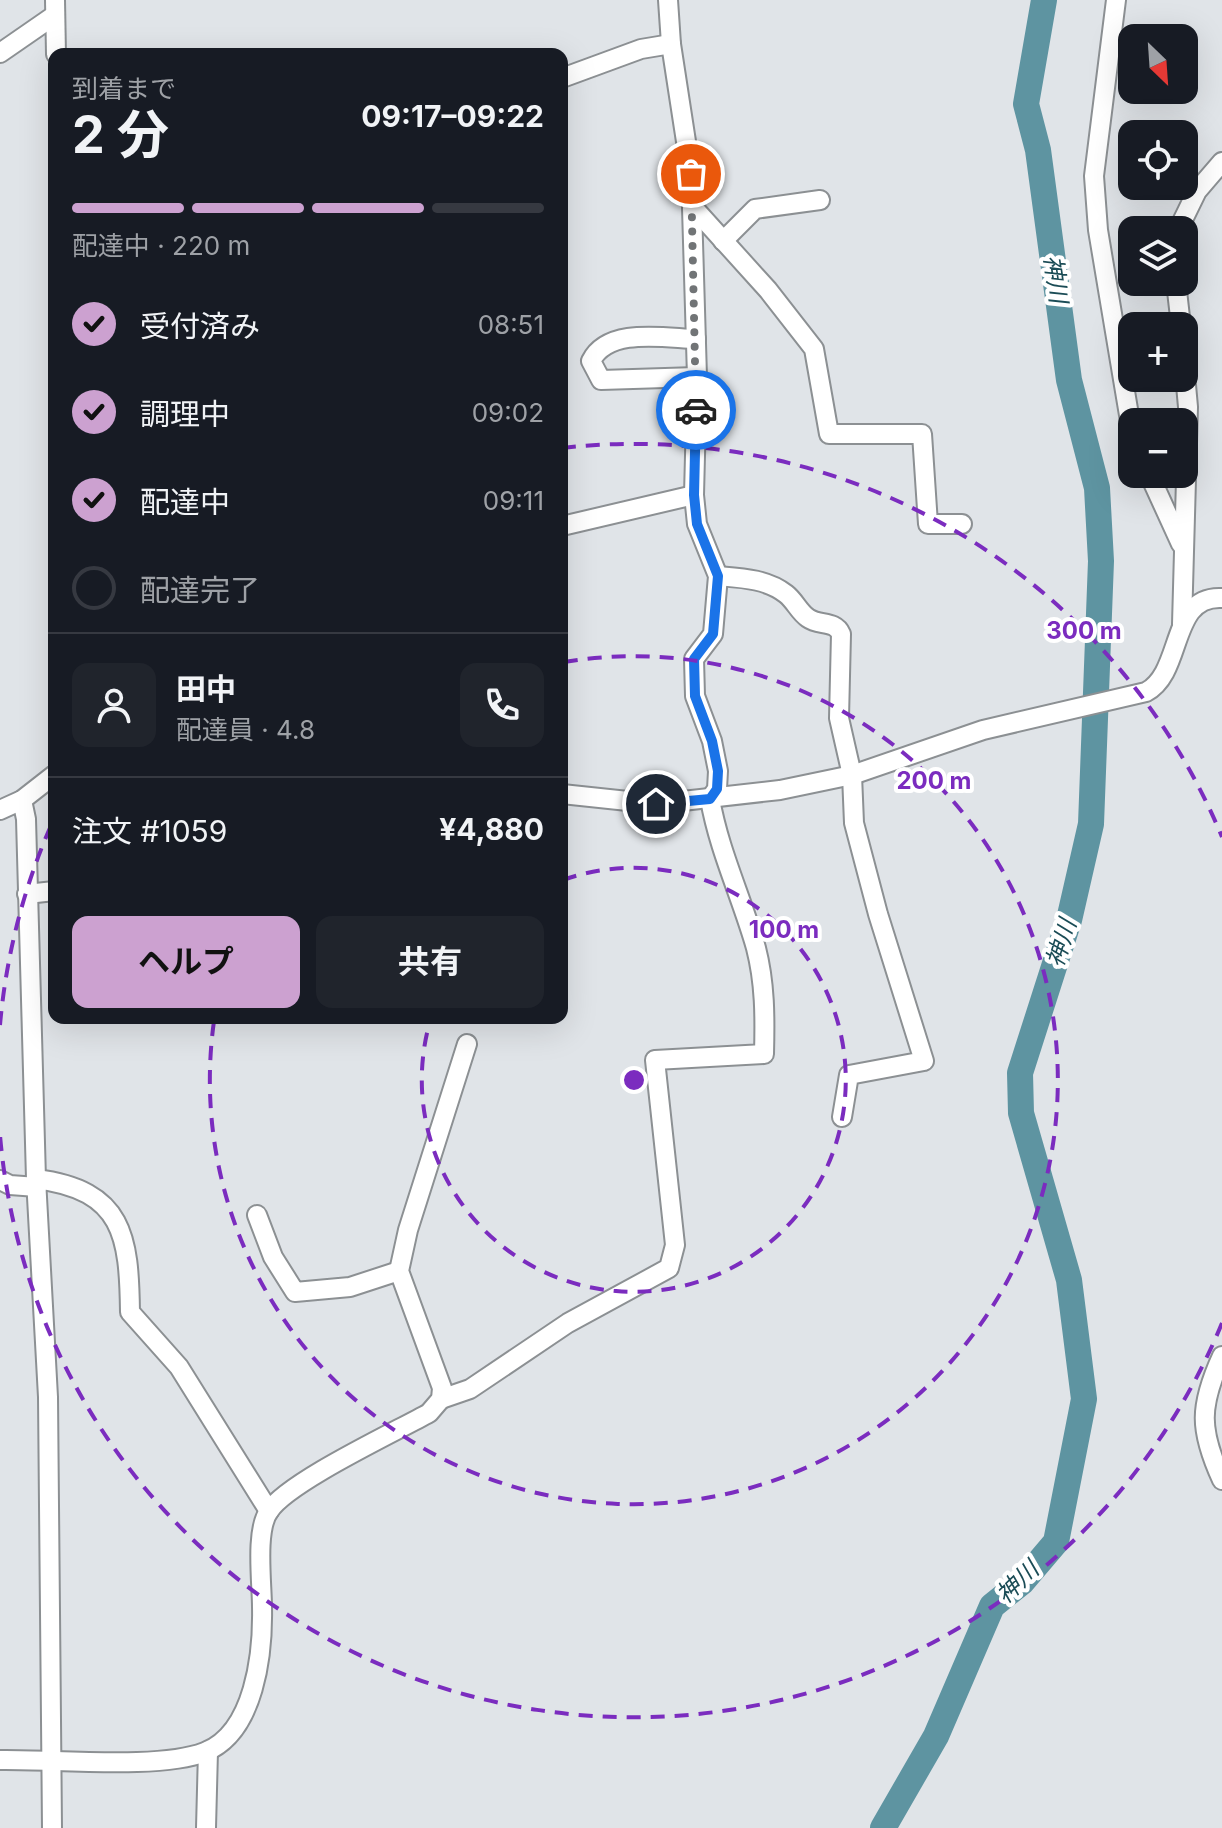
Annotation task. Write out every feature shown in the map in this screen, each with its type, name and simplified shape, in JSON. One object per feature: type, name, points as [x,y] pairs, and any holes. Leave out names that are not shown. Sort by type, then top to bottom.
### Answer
[{"type":"street","points":[[0,1760],[172,1761],[208,1751],[242,1719],[257,1667],[263,1618],[263,1529],[269,1511],[314,1475],[429,1413],[441,1399],[470,1389],[568,1323],[669,1268],[675,1257],[655,1060],[764,1054],[765,996],[756,948],[715,829],[710,799],[717,789],[718,771],[712,741],[695,696],[694,659],[713,634],[718,576],[697,524],[694,495],[697,377],[692,206],[668,0]]},
{"type":"street","points":[[1116,0],[1094,176],[1098,230],[1128,408]]},
{"type":"street","points":[[0,53],[59,5]]},
{"type":"street","points":[[56,48],[59,5]]},
{"type":"street","points":[[568,76],[641,49],[671,44]]},
{"type":"street","points":[[1185,216],[1197,191],[1222,162]]},
{"type":"street","points":[[723,241],[755,209],[820,200]]},
{"type":"street","points":[[692,206],[814,349],[829,434],[922,434],[928,524],[962,524]]},
{"type":"street","points":[[696,339],[623,337],[596,351],[591,361],[601,380],[697,377]]},
{"type":"street","points":[[568,795],[656,804],[710,799],[852,775],[1024,720],[1146,692],[1165,675],[1182,624],[1187,392]]},
{"type":"street","points":[[1156,488],[1183,547]]},
{"type":"street","points":[[568,525],[694,495]]},
{"type":"street","points":[[718,576],[756,580],[774,586],[788,596],[806,618],[839,628],[839,718],[852,775],[854,823],[924,1061],[849,1075],[842,1117]]},
{"type":"street","points":[[1182,624],[1199,603],[1222,598]]},
{"type":"street","points":[[0,810],[22,800],[48,780]]},
{"type":"street","points":[[22,800],[36,1183],[48,1397],[54,1759],[52,1828]]},
{"type":"street","points":[[27,894],[48,892]]},
{"type":"street","points":[[441,1399],[442,1388],[399,1271],[408,1230],[467,1044]]},
{"type":"street","points":[[0,1180],[10,1185],[61,1182],[102,1204],[115,1215],[131,1270],[130,1312],[192,1386],[269,1511]]},
{"type":"street","points":[[257,1215],[273,1257],[295,1292],[350,1287],[399,1271]]},
{"type":"street","points":[[1222,1356],[1204,1402],[1203,1416],[1209,1453],[1222,1480]]},
{"type":"street","points":[[206,1828],[208,1751]]},
{"type":"waterway","name":"神川","points":[[883,1828],[936,1736],[992,1606],[1022,1582],[1056,1542],[1084,1399],[1069,1280],[1021,1113],[1020,1073],[1069,920],[1091,824],[1101,561],[1097,488],[1069,380],[1038,150],[1026,104],[1044,0]]},
{"type":"way so far","points":[[691,174],[696,410]]},
{"type":"route","points":[[656,804],[710,799],[717,789],[718,771],[712,741],[695,696],[694,659],[713,634],[718,576],[697,524],[694,495],[696,410]]}]
